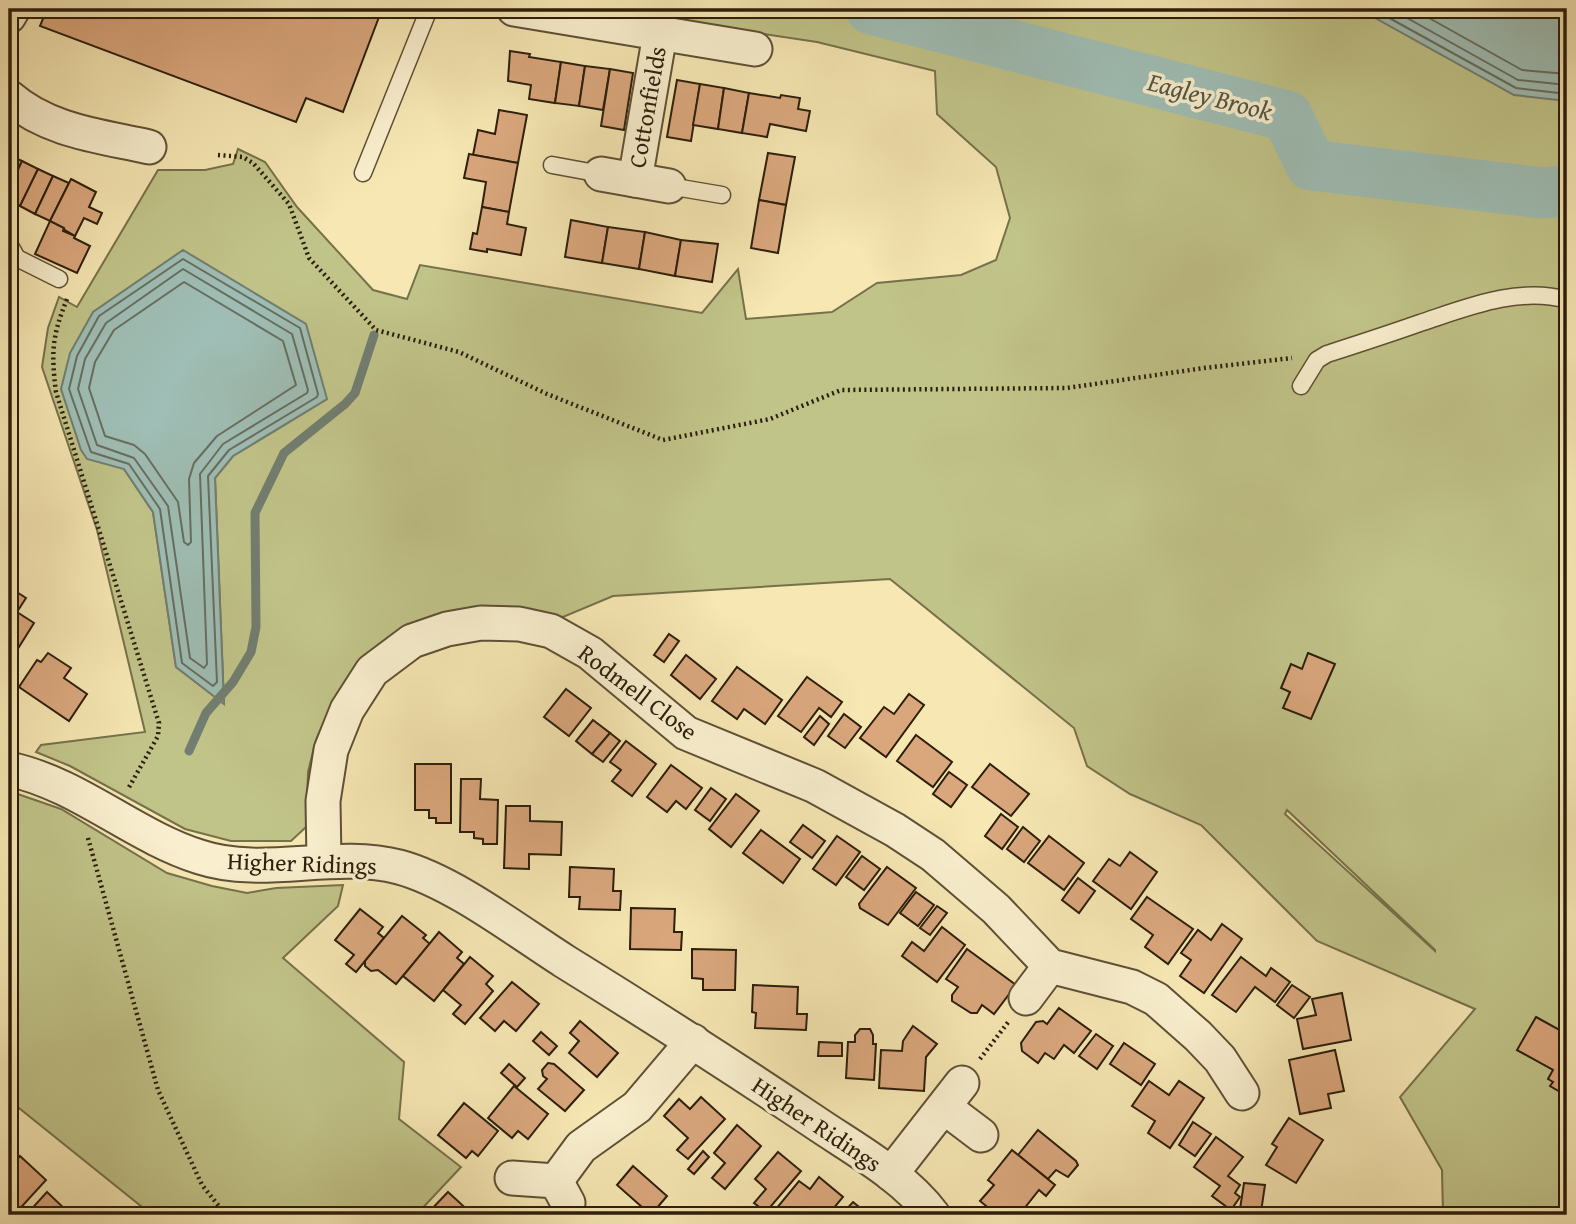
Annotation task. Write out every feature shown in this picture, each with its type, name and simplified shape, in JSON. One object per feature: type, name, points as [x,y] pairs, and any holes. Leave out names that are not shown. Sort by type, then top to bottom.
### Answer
[{"type":"street","points":[[9,16],[13,9]]},
{"type":"street","name":"Cottonfields","points":[[514,9],[755,49]]},
{"type":"street","name":"Cottonfields","points":[[635,180],[660,34]]},
{"type":"street","points":[[9,97],[37,117],[73,131],[117,130],[149,147]]},
{"type":"street","name":"Cottonfields","points":[[601,174],[669,186]]},
{"type":"street","name":"Rodmell Close","points":[[324,861],[323,802],[331,750],[347,710],[372,671],[412,642],[447,629],[481,623],[519,624],[551,631],[590,653],[686,733],[815,786],[895,830],[968,883],[1050,966]]},
{"type":"street","name":"Higher Ridings","points":[[9,769],[50,781],[176,848],[201,858],[231,864],[260,865],[362,861],[401,867],[446,886],[693,1041],[891,1174],[924,1202],[933,1215]]},
{"type":"street","points":[[1026,998],[1050,966],[1132,987],[1156,999],[1198,1036],[1231,1051],[1242,1093]]},
{"type":"street","points":[[512,1178],[562,1192],[581,1147],[637,1107],[693,1041]]},
{"type":"street","points":[[891,1174],[953,1095],[981,1135]]},
{"type":"lane","points":[[363,173],[429,9]]},
{"type":"lane","name":"Cottonfields","points":[[552,165],[601,174]]},
{"type":"lane","name":"Cottonfields","points":[[669,186],[722,195]]},
{"type":"lane","points":[[9,244],[17,258],[59,279]]},
{"type":"lane","points":[[1301,386],[1317,360],[1327,354],[1485,302],[1521,296],[1567,300]]},
{"type":"path","points":[[218,155],[243,157],[253,163],[289,204],[309,258],[376,330],[459,352],[547,394],[663,440],[770,419],[841,390],[1067,388],[1246,363],[1303,357],[1317,360]]},
{"type":"path","points":[[59,279],[69,286],[70,290],[56,326],[52,348],[56,392],[159,723],[158,736],[113,814]]},
{"type":"path","points":[[76,794],[158,1090],[202,1185],[226,1215]]},
{"type":"path","points":[[953,1095],[1026,998]]},
{"type":"green space","points":[[599,9],[1567,9],[1567,1215],[1443,1215],[1442,1170],[1400,1097],[1475,1009],[1317,941],[1201,825],[1130,794],[1087,766],[1074,728],[890,579],[613,596],[563,617],[509,608],[334,700],[316,740],[308,772],[306,827],[291,841],[231,841],[185,829],[70,766],[36,752],[41,745],[145,732],[97,530],[42,367],[48,328],[59,297],[77,307],[158,170],[205,170],[233,164],[238,149],[265,162],[297,207],[373,290],[407,299],[420,265],[702,313],[738,269],[746,319],[832,312],[877,283],[961,275],[996,260],[1010,218],[996,167],[937,114],[935,71],[817,42]],"holes":[[[327,399],[233,456],[215,478],[224,704],[176,667],[153,512],[124,469]],[[1287,810],[1435,950],[1435,951],[1285,814]]]},
{"type":"green space","points":[[9,791],[61,809],[167,873],[212,886],[247,893],[276,888],[343,885],[338,906],[283,958],[404,1062],[399,1119],[461,1167],[416,1215],[152,1215],[9,1100]]},
{"type":"water","points":[[1359,9],[1567,9],[1567,101],[1514,95]]},
{"type":"water","points":[[183,250],[306,324],[327,399],[233,456],[215,478],[224,704],[176,667],[153,512],[124,469],[87,459],[81,450],[61,389],[70,353],[93,312]]},
{"type":"building","points":[[47,9],[382,9],[343,112],[306,98],[296,122],[40,26]]},
{"type":"building","points":[[510,51],[561,62],[555,103],[529,99],[531,85],[508,81]]},
{"type":"building","points":[[561,62],[585,66],[579,106],[555,103]]},
{"type":"building","points":[[585,66],[610,69],[603,110],[579,106]]},
{"type":"building","points":[[610,69],[633,73],[624,130],[601,126]]},
{"type":"building","points":[[677,80],[700,84],[691,141],[667,137]]},
{"type":"building","points":[[700,84],[724,88],[718,129],[693,125]]},
{"type":"building","points":[[724,88],[749,93],[742,133],[718,129]]},
{"type":"building","points":[[749,93],[800,98],[798,109],[810,111],[806,131],[770,124],[767,137],[742,133]]},
{"type":"building","points":[[499,110],[527,115],[518,163],[473,155],[478,130],[495,134]]},
{"type":"building","points":[[768,153],[795,157],[786,205],[759,200]]},
{"type":"building","points":[[469,154],[518,163],[509,212],[482,207],[486,182],[464,178]]},
{"type":"building","points":[[9,155],[22,161],[9,189]]},
{"type":"building","points":[[22,161],[38,169],[20,206],[9,201],[9,189]]},
{"type":"building","points":[[38,169],[53,176],[35,214],[20,206]]},
{"type":"building","points":[[53,176],[69,183],[50,221],[35,214]]},
{"type":"building","points":[[71,179],[96,192],[89,207],[102,213],[97,224],[84,218],[75,236],[50,221]]},
{"type":"building","points":[[759,200],[786,205],[778,253],[751,248]]},
{"type":"building","points":[[482,207],[509,212],[507,224],[526,228],[521,255],[470,249],[473,233],[477,234]]},
{"type":"building","points":[[571,220],[608,227],[602,263],[565,257]]},
{"type":"building","points":[[50,221],[90,246],[77,273],[35,254]]},
{"type":"building","points":[[608,227],[645,232],[639,269],[602,263]]},
{"type":"building","points":[[645,232],[681,240],[675,276],[639,269]]},
{"type":"building","points":[[681,240],[718,244],[712,282],[675,276]]},
{"type":"building","points":[[9,587],[26,598],[17,612],[34,623],[17,650],[9,645]]},
{"type":"building","points":[[669,634],[679,641],[664,662],[654,655]]},
{"type":"building","points":[[48,653],[71,668],[64,678],[87,694],[69,721],[19,687],[37,660],[41,662]]},
{"type":"building","points":[[1308,653],[1335,664],[1311,719],[1283,708],[1290,692],[1281,688],[1291,664],[1302,669]]},
{"type":"building","points":[[686,655],[716,679],[700,699],[671,675]]},
{"type":"building","points":[[737,667],[782,700],[765,724],[744,709],[737,719],[712,701]]},
{"type":"building","points":[[807,677],[842,702],[831,717],[819,708],[801,732],[778,716]]},
{"type":"building","points":[[566,689],[591,708],[569,736],[544,717]]},
{"type":"building","points":[[909,694],[924,705],[886,757],[860,738],[884,707],[894,714]]},
{"type":"building","points":[[844,714],[861,727],[845,748],[828,736]]},
{"type":"building","points":[[820,716],[829,724],[814,745],[804,737]]},
{"type":"building","points":[[593,720],[610,733],[592,754],[576,741]]},
{"type":"building","points":[[610,733],[620,741],[603,762],[592,754]]},
{"type":"building","points":[[916,735],[952,762],[933,787],[897,761]]},
{"type":"building","points":[[626,741],[656,764],[632,796],[612,781],[621,770],[610,762]]},
{"type":"building","points":[[415,764],[451,764],[451,823],[436,823],[436,818],[429,818],[429,810],[415,810]]},
{"type":"building","points":[[990,764],[1029,794],[1011,816],[972,787]]},
{"type":"building","points":[[671,765],[702,788],[686,809],[676,801],[667,812],[647,797]]},
{"type":"building","points":[[949,772],[967,785],[951,807],[933,794]]},
{"type":"building","points":[[461,779],[481,779],[480,799],[498,800],[497,844],[483,844],[483,839],[474,838],[474,832],[460,832]]},
{"type":"building","points":[[711,788],[726,799],[710,821],[695,810]]},
{"type":"building","points":[[736,794],[759,811],[731,847],[709,829]]},
{"type":"building","points":[[506,806],[530,806],[530,821],[562,822],[561,855],[529,854],[529,869],[504,868]]},
{"type":"building","points":[[1001,814],[1018,827],[1002,849],[985,836]]},
{"type":"building","points":[[803,825],[825,841],[812,858],[790,842]]},
{"type":"building","points":[[1023,827],[1040,841],[1024,862],[1007,849]]},
{"type":"building","points":[[761,830],[800,859],[783,883],[743,853]]},
{"type":"building","points":[[837,836],[860,852],[836,885],[813,869]]},
{"type":"building","points":[[1049,836],[1084,863],[1064,890],[1028,863]]},
{"type":"building","points":[[1130,852],[1157,872],[1131,909],[1093,881],[1109,859],[1120,866]]},
{"type":"building","points":[[862,856],[880,869],[864,890],[846,877]]},
{"type":"building","points":[[570,867],[614,869],[613,891],[621,891],[620,910],[579,909],[580,897],[569,897]]},
{"type":"building","points":[[887,867],[916,888],[888,925],[860,908],[859,904]]},
{"type":"building","points":[[1078,878],[1095,891],[1079,913],[1062,900]]},
{"type":"building","points":[[916,892],[934,905],[918,926],[900,913]]},
{"type":"building","points":[[1147,897],[1193,929],[1168,964],[1145,947],[1153,935],[1131,919]]},
{"type":"building","points":[[937,906],[947,913],[930,935],[920,928]]},
{"type":"building","points":[[631,908],[675,909],[674,932],[682,932],[681,950],[630,949]]},
{"type":"building","points":[[360,909],[383,927],[378,933],[384,938],[356,972],[346,964],[354,955],[335,940]]},
{"type":"building","points":[[402,916],[426,935],[423,938],[430,944],[396,984],[378,970],[371,971],[365,966],[365,961]]},
{"type":"building","points":[[1222,924],[1242,939],[1204,993],[1180,976],[1191,960],[1181,953],[1198,930],[1211,940]]},
{"type":"building","points":[[942,927],[965,945],[937,982],[902,956],[912,942],[924,951]]},
{"type":"building","points":[[439,932],[462,952],[457,958],[464,964],[434,1001],[403,976]]},
{"type":"building","points":[[692,949],[736,950],[735,990],[703,990],[703,979],[692,978]]},
{"type":"building","points":[[967,949],[1016,985],[994,1014],[982,1005],[977,1013],[971,1013],[952,1001],[952,995],[958,987],[946,979]]},
{"type":"building","points":[[470,957],[493,976],[486,984],[493,991],[465,1024],[453,1014],[461,1005],[443,990]]},
{"type":"building","points":[[1241,957],[1266,976],[1271,968],[1290,982],[1275,1002],[1255,987],[1236,1012],[1212,995]]},
{"type":"building","points":[[512,982],[539,1004],[516,1031],[504,1021],[495,1031],[480,1018]]},
{"type":"building","points":[[753,985],[798,987],[797,1014],[807,1014],[806,1030],[755,1028],[756,1013],[752,1012]]},
{"type":"building","points":[[1292,985],[1310,997],[1294,1018],[1277,1005]]},
{"type":"building","points":[[1342,993],[1351,1040],[1303,1049],[1297,1019],[1316,1015],[1312,999]]},
{"type":"building","points":[[1059,1008],[1091,1031],[1074,1053],[1064,1045],[1054,1059],[1045,1053],[1038,1063],[1022,1051],[1021,1043],[1036,1022],[1043,1021],[1047,1024]]},
{"type":"building","points":[[1536,1017],[1567,1034],[1567,1096],[1550,1086],[1553,1082],[1548,1079],[1553,1070],[1517,1050]]},
{"type":"building","points":[[580,1021],[618,1053],[597,1077],[569,1053],[579,1041],[570,1033]]},
{"type":"building","points":[[913,1026],[937,1044],[926,1057],[924,1091],[879,1088],[881,1050],[902,1051],[903,1041]]},
{"type":"building","points":[[860,1029],[870,1029],[873,1044],[876,1044],[874,1080],[846,1078],[848,1042],[855,1042],[855,1035]]},
{"type":"building","points":[[541,1032],[557,1046],[549,1055],[533,1041]]},
{"type":"building","points":[[1096,1034],[1113,1046],[1097,1069],[1079,1056]]},
{"type":"building","points":[[819,1042],[842,1043],[842,1056],[818,1056]]},
{"type":"building","points":[[1124,1043],[1155,1064],[1141,1085],[1110,1064]]},
{"type":"building","points":[[1335,1050],[1344,1091],[1328,1094],[1331,1108],[1300,1114],[1289,1060]]},
{"type":"building","points":[[548,1063],[554,1064],[584,1090],[565,1111],[538,1089],[547,1079],[542,1070]]},
{"type":"building","points":[[509,1064],[525,1078],[517,1087],[501,1073]]},
{"type":"building","points":[[1149,1081],[1169,1095],[1179,1081],[1204,1098],[1170,1148],[1148,1133],[1155,1121],[1132,1106]]},
{"type":"building","points":[[514,1086],[548,1114],[528,1139],[518,1131],[512,1138],[488,1118]]},
{"type":"building","points":[[701,1097],[725,1119],[688,1159],[677,1150],[688,1138],[664,1116],[679,1099],[690,1109]]},
{"type":"building","points":[[464,1103],[498,1131],[478,1156],[472,1151],[466,1158],[438,1135]]},
{"type":"building","points":[[1289,1118],[1323,1140],[1296,1183],[1266,1165],[1277,1147],[1272,1144]]},
{"type":"building","points":[[1193,1122],[1211,1134],[1195,1156],[1179,1145]]},
{"type":"building","points":[[737,1125],[761,1146],[725,1189],[712,1178],[725,1163],[714,1153]]},
{"type":"building","points":[[1038,1130],[1076,1161],[1078,1165],[1068,1177],[1056,1170],[1048,1179],[1018,1155]]},
{"type":"building","points":[[1216,1137],[1243,1157],[1228,1176],[1240,1185],[1235,1193],[1240,1197],[1231,1210],[1212,1196],[1220,1186],[1194,1167]]},
{"type":"building","points":[[1012,1150],[1055,1185],[1046,1196],[1039,1190],[1019,1215],[997,1215],[980,1201],[994,1185],[988,1180]]},
{"type":"building","points":[[703,1151],[709,1157],[694,1174],[688,1169]]},
{"type":"building","points":[[778,1152],[801,1171],[766,1212],[754,1203],[766,1189],[755,1179]]},
{"type":"building","points":[[20,1156],[46,1180],[14,1215],[9,1215],[9,1180],[17,1172],[11,1166]]},
{"type":"building","points":[[633,1166],[667,1196],[651,1215],[617,1185]]},
{"type":"building","points":[[819,1177],[843,1197],[828,1215],[771,1215],[799,1181],[810,1189]]},
{"type":"building","points":[[1244,1183],[1265,1185],[1261,1212],[1240,1209]]},
{"type":"building","points":[[47,1192],[70,1214],[69,1215],[26,1215]]},
{"type":"building","points":[[448,1192],[473,1215],[426,1215]]},
{"type":"building","points":[[853,1202],[869,1215],[841,1215]]},
{"type":"waterway","name":"Eagley Brook","points":[[871,9],[1287,116],[1311,165],[1542,193],[1567,191]]},
{"type":"waterway","points":[[189,751],[206,713],[233,682],[251,652],[256,627],[255,513],[284,453],[355,393],[374,335]]}]
